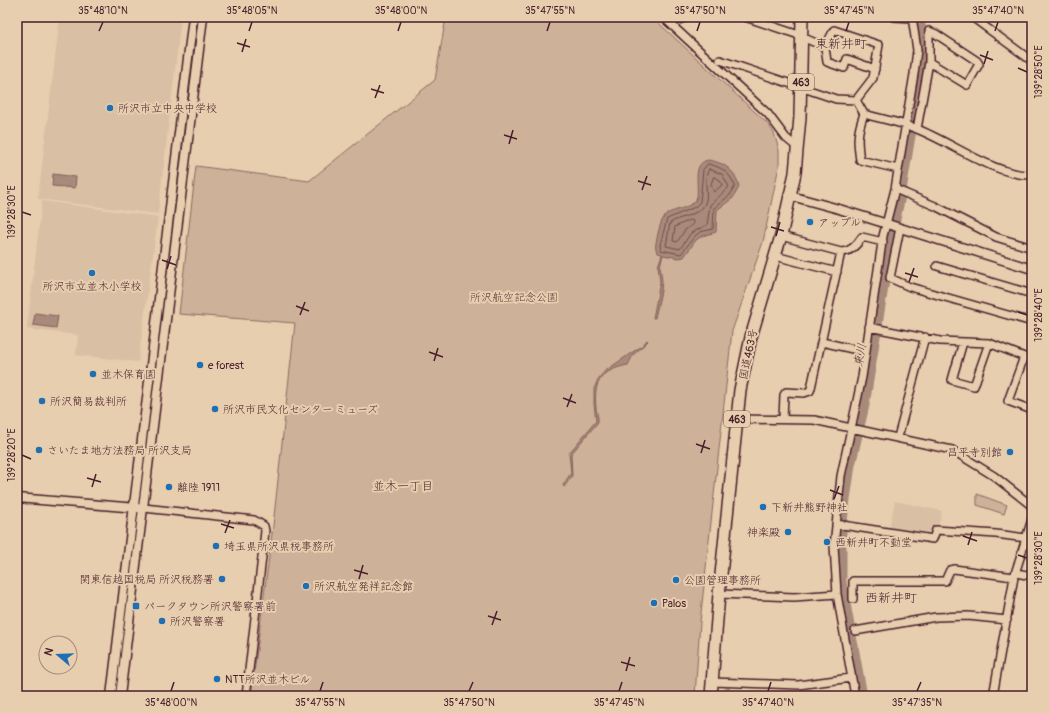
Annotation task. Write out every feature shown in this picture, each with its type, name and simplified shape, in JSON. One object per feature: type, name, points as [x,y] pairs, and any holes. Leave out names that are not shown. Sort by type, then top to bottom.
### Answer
[{"type":"highway","name":"国道463号","points":[[711,696],[719,594],[737,419],[745,360],[791,196],[798,148],[802,17]]},
{"type":"street","points":[[111,696],[193,17]]},
{"type":"street","points":[[120,696],[203,17]]},
{"type":"street","points":[[663,17],[768,114],[786,138],[798,148]]},
{"type":"street","points":[[670,23],[687,17]]},
{"type":"street","points":[[745,17],[802,37],[825,47]]},
{"type":"street","points":[[894,17],[912,18],[917,50],[911,127]]},
{"type":"street","points":[[972,17],[1032,61]]},
{"type":"street","points":[[856,100],[871,82],[875,69],[879,45],[834,30],[825,47],[827,62],[844,68],[847,60],[875,69]]},
{"type":"street","points":[[929,62],[967,85],[979,64],[977,61],[929,31],[929,62],[898,169],[899,190],[893,226],[890,278],[916,288],[1032,322]]},
{"type":"street","points":[[720,60],[836,99],[856,100]]},
{"type":"street","points":[[856,100],[864,114],[911,127],[997,168],[1013,174],[1032,175]]},
{"type":"street","points":[[864,114],[858,130],[857,141],[860,160],[898,169]]},
{"type":"street","points":[[899,190],[996,237],[1032,248]]},
{"type":"street","points":[[791,196],[1032,269]]},
{"type":"street","points":[[855,696],[837,594],[834,559],[841,476],[856,428],[883,242],[893,226]]},
{"type":"street","points":[[781,236],[841,252],[845,252],[854,247],[862,237],[883,242]]},
{"type":"street","points":[[783,419],[784,395],[786,392],[804,393],[810,391],[841,252]]},
{"type":"street","points":[[775,256],[837,272]]},
{"type":"street","points":[[937,266],[1032,294]]},
{"type":"street","points":[[871,327],[944,342],[988,343],[1032,360]]},
{"type":"street","points":[[898,437],[924,338]]},
{"type":"street","points":[[822,342],[866,352]]},
{"type":"street","points":[[963,342],[952,380],[974,386],[988,343]]},
{"type":"street","points":[[1024,357],[1008,401],[1032,410]]},
{"type":"street","points":[[737,419],[814,420],[936,445],[955,452],[994,476],[1032,506]]},
{"type":"street","points":[[17,498],[144,508],[249,519],[258,521],[264,526],[265,531],[246,696]]},
{"type":"street","points":[[993,696],[1015,575],[1032,519]]},
{"type":"street","points":[[837,524],[933,539],[936,530],[996,534],[1026,538]]},
{"type":"street","points":[[853,599],[853,581],[944,581],[950,570],[1032,576]]},
{"type":"street","points":[[719,594],[794,597],[837,594]]},
{"type":"street","points":[[855,631],[936,617],[968,616],[1007,620]]},
{"type":"street","points":[[712,682],[798,684],[851,678]]},
{"type":"shaded area","name":"所沢市立中央中学校","points":[[60,17],[181,17],[158,214],[38,199]]},
{"type":"shaded area","name":"所沢市立並木小学校","points":[[42,201],[158,217],[138,362],[76,355],[78,335],[27,329]]},
{"type":"shaded area","points":[[895,501],[942,511],[938,527],[931,536],[889,530]]},
{"type":"green space","name":"所沢航空記念公園","points":[[446,17],[652,17],[768,124],[774,133],[779,150],[779,166],[763,242],[732,331],[700,622],[695,696],[251,696],[273,526],[295,323],[179,314],[196,166],[309,181],[435,80]]},
{"type":"green space","points":[[977,494],[1007,505],[1004,514],[977,505]]},
{"type":"water","points":[[708,160],[724,165],[728,168],[735,176],[739,187],[733,198],[717,210],[716,232],[702,236],[696,240],[684,257],[679,258],[663,255],[660,266],[662,280],[661,291],[655,318],[653,318],[660,282],[658,266],[662,254],[658,253],[656,246],[660,227],[666,215],[670,212],[695,202],[697,197],[697,172],[702,163]]},
{"type":"water","points":[[53,174],[76,177],[75,188],[52,186]]},
{"type":"water","points":[[35,313],[58,316],[56,328],[33,325]]},
{"type":"water","points":[[647,340],[648,341],[633,355],[628,365],[606,373],[598,383],[595,398],[598,422],[571,454],[572,476],[564,487],[563,485],[571,473],[569,453],[596,421],[594,389],[598,379],[605,371],[643,345]]},
{"type":"waterway","name":"東川","points":[[862,696],[841,582],[841,527],[850,465],[864,405],[891,237],[900,196],[921,69],[923,37],[918,17]]},
{"type":"place","name":"所沢市立中央中学校","points":[[110,108]]},
{"type":"place","name":"アップル","points":[[810,222]]},
{"type":"place","name":"所沢市立並木小学校","points":[[92,273]]},
{"type":"place","name":"e forest","points":[[200,365]]},
{"type":"place","name":"並木保育園","points":[[93,374]]},
{"type":"place","name":"所沢簡易裁判所","points":[[42,401]]},
{"type":"place","name":"所沢市民文化センター ミューズ","points":[[215,409]]},
{"type":"place","name":"さいたま地方法務局 所沢支局","points":[[39,450]]},
{"type":"place","name":"昌平寺別館","points":[[1010,452]]},
{"type":"place","name":"離陸 1911","points":[[169,487]]},
{"type":"place","name":"下新井熊野神社","points":[[763,507]]},
{"type":"place","name":"神楽殿","points":[[788,532]]},
{"type":"place","name":"西新井町不動堂","points":[[827,542]]},
{"type":"place","name":"埼玉県所沢県税事務所","points":[[216,546]]},
{"type":"place","name":"関東信越国税局 所沢税務署","points":[[222,579]]},
{"type":"place","name":"公園管理事務所","points":[[676,580]]},
{"type":"place","name":"所沢航空発祥記念館","points":[[306,586]]},
{"type":"place","name":"Palos","points":[[654,603]]},
{"type":"place","name":"パークタウン所沢警察署前","points":[[136,606]]},
{"type":"place","name":"所沢警察署","points":[[162,621]]},
{"type":"place","name":"NTT所沢並木ビル","points":[[217,679]]},
{"type":"district","name":"東新井町","points":[[841,43]]},
{"type":"district","name":"並木一丁目","points":[[403,486]]},
{"type":"district","name":"西新井町","points":[[891,597]]}]
